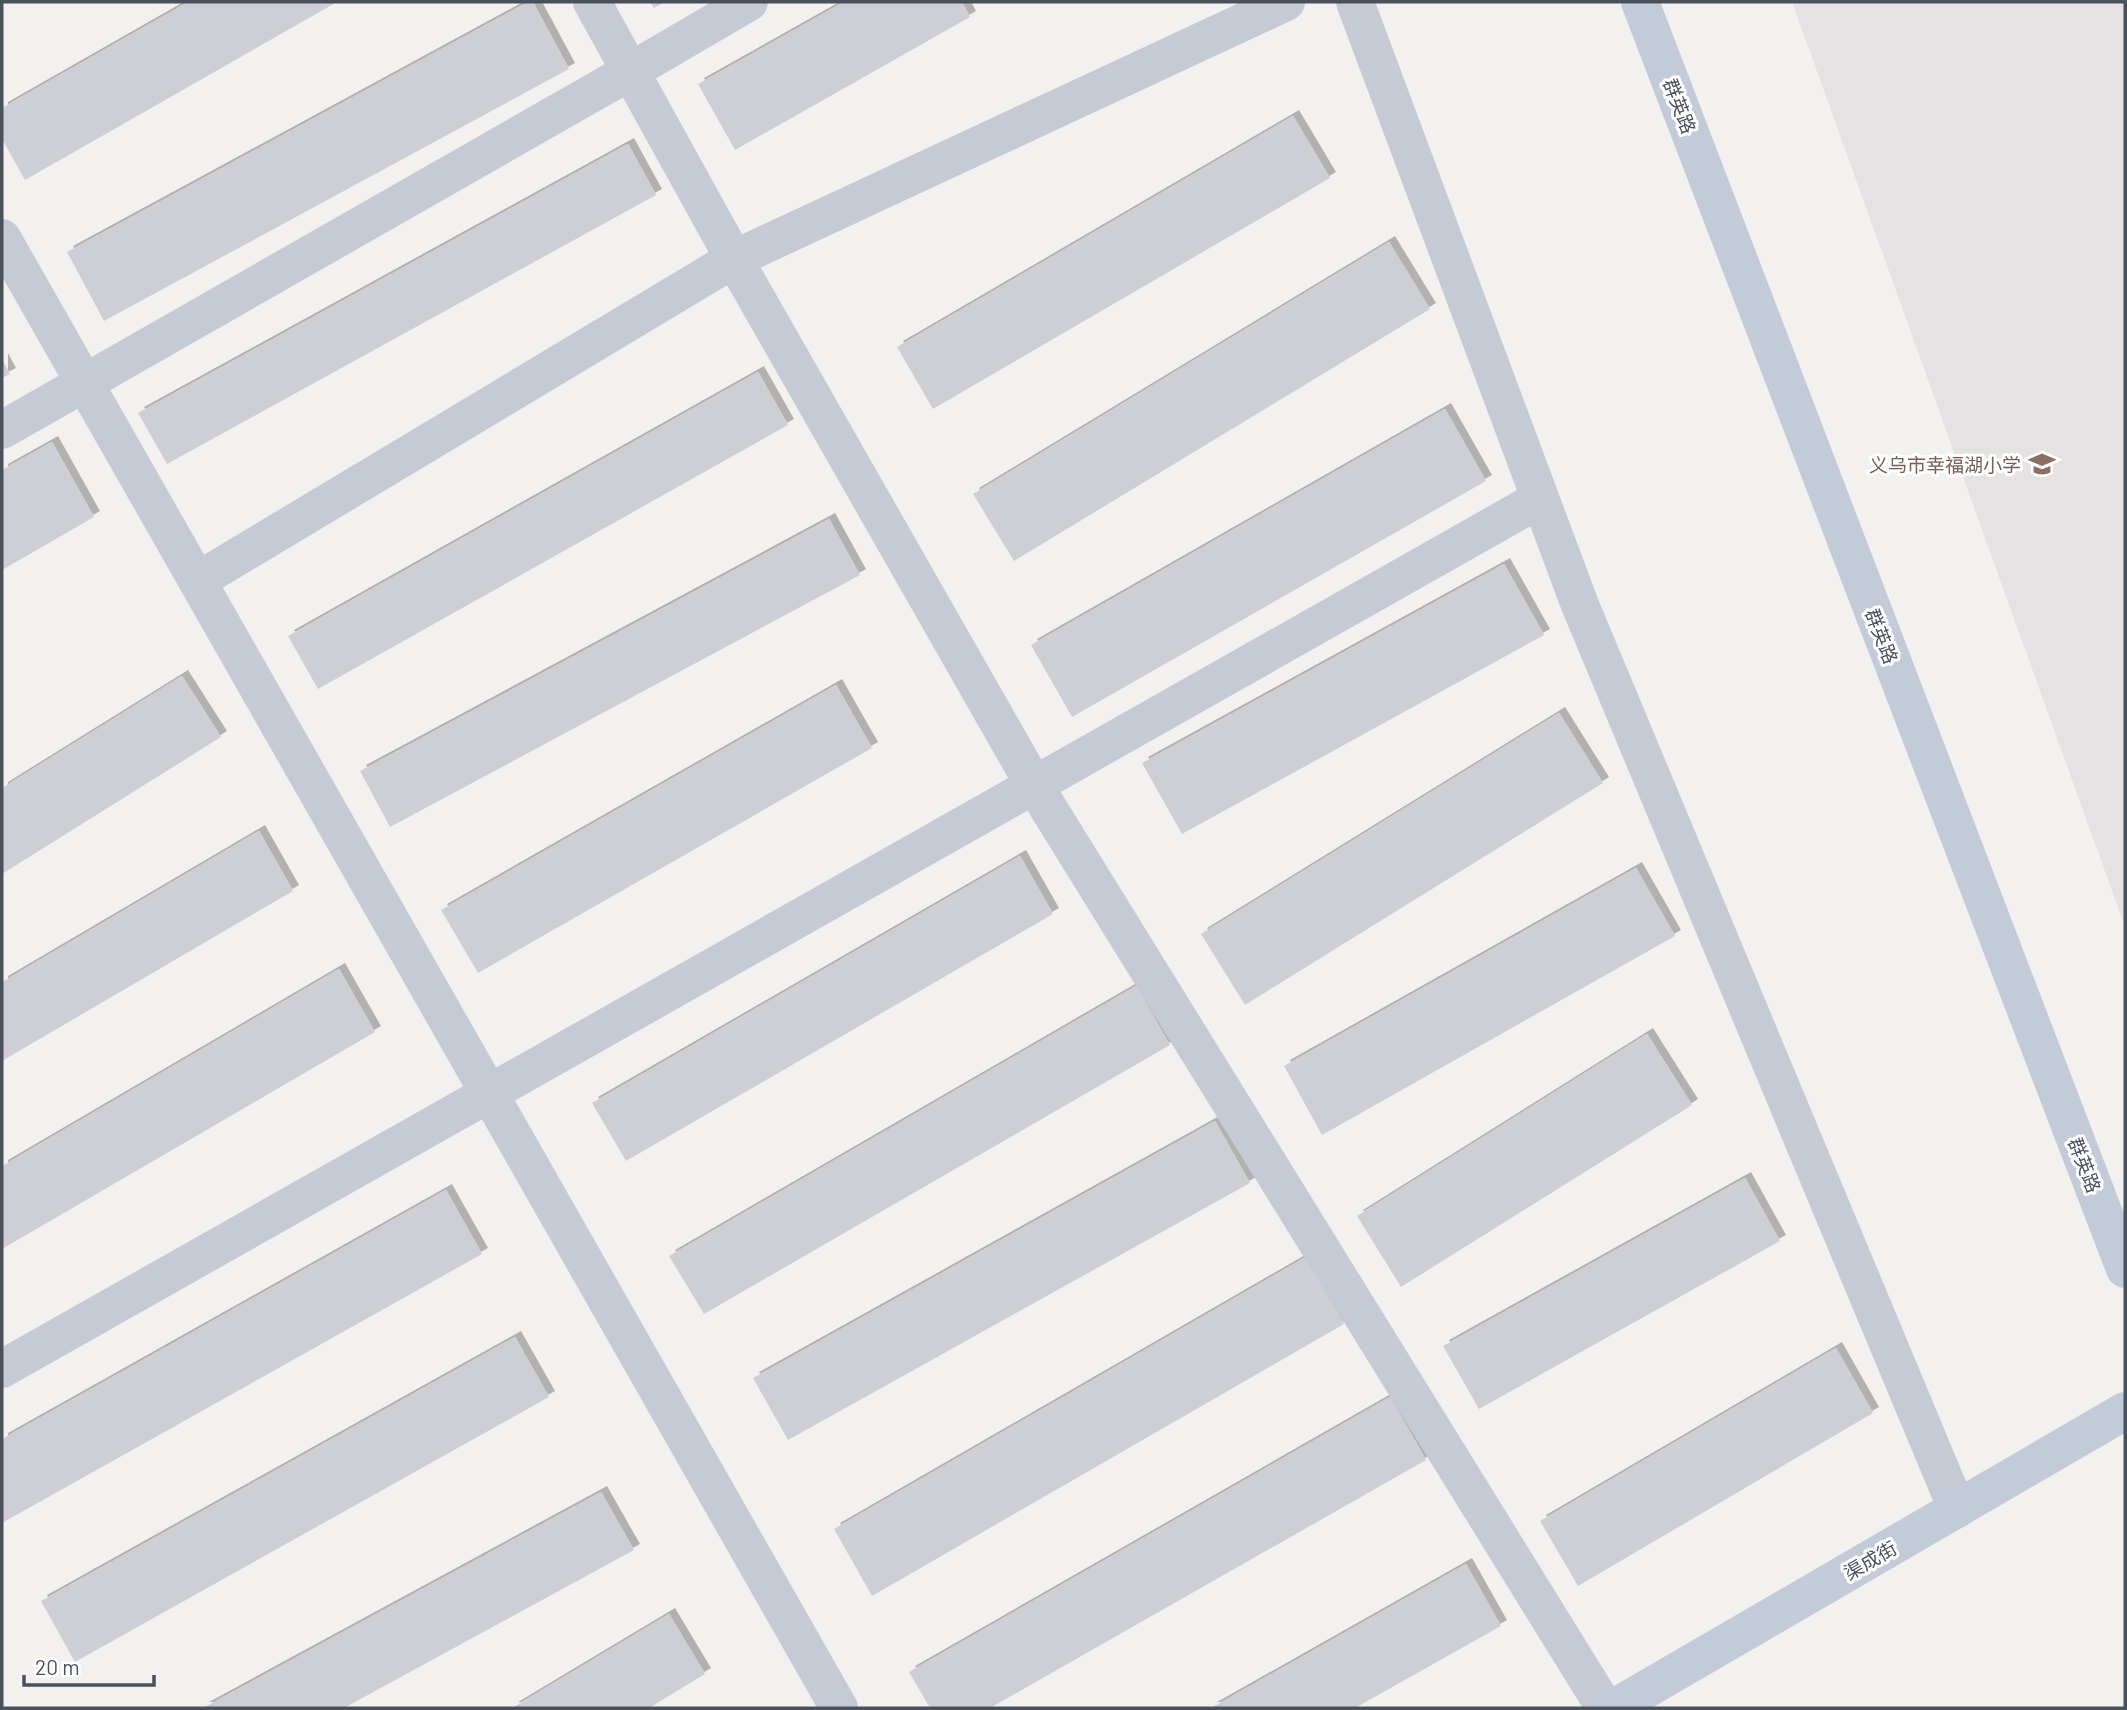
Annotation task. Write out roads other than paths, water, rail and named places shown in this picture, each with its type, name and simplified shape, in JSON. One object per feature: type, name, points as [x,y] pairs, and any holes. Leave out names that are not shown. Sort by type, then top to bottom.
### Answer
[{"type":"street","points":[[592,2],[734,259],[1034,785],[1605,1708]]},
{"type":"street","points":[[2,430],[749,2]]},
{"type":"street","points":[[197,581],[734,259],[1286,2]]},
{"type":"street","points":[[1355,2],[1580,605],[1957,1509]]},
{"type":"street","name":"群英路","points":[[1640,2],[2125,1269]]},
{"type":"street","points":[[2,238],[839,1708]]},
{"type":"street","points":[[2,1368],[1540,499]]},
{"type":"street","name":"渠成街","points":[[1614,1708],[2125,1411]]},
{"type":"place","name":"义乌市幸福湖小学","points":[[2042,464]]}]
